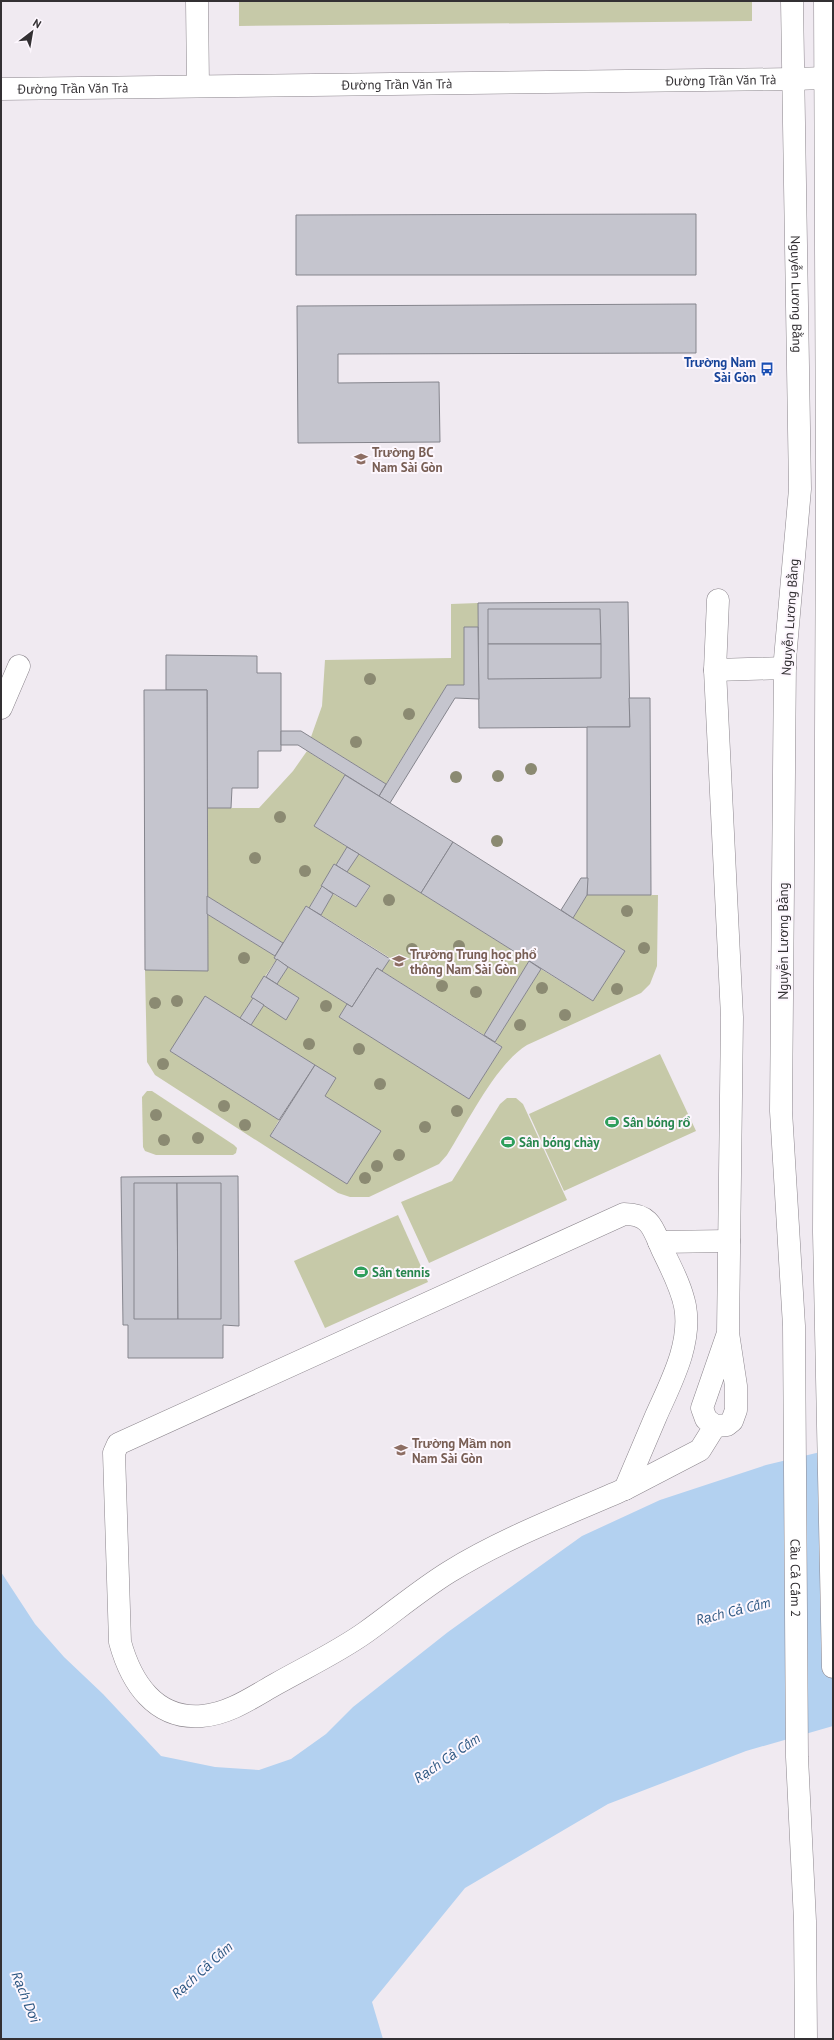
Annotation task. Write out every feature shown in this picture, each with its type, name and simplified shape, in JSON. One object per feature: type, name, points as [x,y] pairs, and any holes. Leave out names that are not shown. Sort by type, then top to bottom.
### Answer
[{"type":"main road","points":[[197,1],[198,86]]},
{"type":"main road","name":"Nguyễn Lương Bằng","points":[[788,1234],[781,1111],[785,668],[800,489],[792,1]]},
{"type":"main road","points":[[825,1],[830,77],[830,489],[824,1232],[833,1667]]},
{"type":"main road","name":"Đường Trần Văn Trà","points":[[1,89],[793,79],[830,77]]},
{"type":"main road","points":[[800,489],[830,489]]},
{"type":"main road","points":[[718,600],[716,670],[732,1017],[728,1333],[736,1386],[736,1410],[732,1421],[727,1425],[715,1426],[706,1419],[702,1408],[728,1333]]},
{"type":"main road","points":[[1,708],[19,666]]},
{"type":"main road","points":[[716,670],[785,668]]},
{"type":"main road","points":[[625,1489],[676,1371],[685,1338],[686,1324],[683,1297],[652,1227],[646,1220],[633,1214],[620,1216],[121,1442],[116,1447],[114,1454],[119,1631],[123,1654],[140,1688],[158,1706],[179,1714],[201,1716],[239,1706],[364,1633],[428,1586],[471,1559],[625,1489],[700,1450],[715,1426]]},
{"type":"main road","name":"Cầu Cả Cấm 2","points":[[788,1234],[794,1326],[797,1757],[805,1921],[806,2039]]},
{"type":"main road","points":[[659,1242],[729,1241]]},
{"type":"green space","points":[[239,1],[752,1],[752,21],[239,26]]},
{"type":"green space","points":[[478,603],[478,627],[464,627],[464,685],[447,685],[386,784],[311,737],[322,706],[325,660],[451,658],[451,604]]},
{"type":"green space","points":[[307,751],[345,775],[314,826],[347,847],[336,865],[334,864],[309,908],[306,906],[283,943],[207,896],[207,808],[259,808],[293,771]]},
{"type":"green space","points":[[359,854],[529,961],[484,1035],[382,971],[390,958],[321,915],[333,894],[356,907],[370,887],[347,872]]},
{"type":"green space","points":[[587,895],[658,895],[657,966],[650,984],[641,993],[527,1045],[515,1054],[493,1080],[447,1155],[439,1164],[369,1197],[350,1197],[338,1193],[155,1075],[147,1062],[145,970],[207,970],[207,914],[275,956],[274,958],[277,959],[251,997],[253,998],[240,1018],[170,1051],[279,1120],[270,1136],[347,1184],[380,1131],[325,1096],[335,1078],[251,1025],[264,1005],[286,1019],[299,998],[277,984],[288,967],[347,1004],[339,1017],[469,1099],[502,1047],[495,1042],[541,969],[593,1001],[624,951],[573,918]]},
{"type":"green space","name":"Sân bóng rổ","points":[[660,1054],[696,1131],[564,1191],[529,1114]]},
{"type":"green space","points":[[147,1091],[152,1091],[234,1145],[237,1148],[236,1153],[233,1155],[156,1155],[145,1151],[143,1147],[142,1097]]},
{"type":"green space","name":"Sân bóng chày","points":[[507,1098],[516,1098],[523,1104],[567,1200],[429,1263],[401,1202],[452,1181],[500,1104]]},
{"type":"green space","name":"Sân tennis","points":[[398,1215],[428,1282],[325,1328],[294,1261]]},
{"type":"water","points":[[833,1449],[833,1726],[746,1751],[608,1804],[465,1888],[372,2002],[383,2039],[1,2039],[1,1572],[35,1624],[64,1657],[103,1694],[161,1756],[215,1767],[259,1770],[291,1759],[326,1734],[353,1707],[448,1632],[582,1536],[660,1500],[766,1465]]},
{"type":"building","points":[[696,214],[696,275],[296,275],[296,215]]},
{"type":"building","points":[[696,304],[696,353],[338,354],[338,383],[439,382],[440,442],[298,443],[297,306]]},
{"type":"building","points":[[628,602],[630,727],[479,728],[478,603]]},
{"type":"building","points":[[488,609],[600,609],[601,644],[488,644]]},
{"type":"building","points":[[464,627],[478,627],[479,699],[455,698],[390,803],[379,796],[447,685],[464,685]]},
{"type":"building","points":[[488,644],[601,644],[601,678],[488,679]]},
{"type":"building","points":[[166,655],[257,656],[257,673],[281,673],[281,751],[258,751],[258,788],[232,788],[231,808],[207,808],[207,690],[166,690]]},
{"type":"building","points":[[144,690],[207,690],[208,971],[145,970]]},
{"type":"building","points":[[629,698],[650,698],[651,895],[587,895],[587,727],[630,727]]},
{"type":"building","points":[[281,731],[301,731],[386,784],[379,796],[298,745],[281,745]]},
{"type":"building","points":[[345,775],[453,842],[421,893],[314,826]]},
{"type":"building","points":[[453,842],[625,951],[593,1001],[421,893]]},
{"type":"building","points":[[347,847],[359,854],[347,872],[336,865]]},
{"type":"building","points":[[334,864],[370,886],[356,907],[321,886]]},
{"type":"building","points":[[581,878],[588,878],[587,895],[573,918],[561,910]]},
{"type":"building","points":[[322,886],[333,894],[321,915],[309,908]]},
{"type":"building","points":[[207,896],[283,943],[275,956],[207,914]]},
{"type":"building","points":[[306,906],[390,959],[382,971],[377,968],[352,1007],[274,958]]},
{"type":"building","points":[[277,959],[288,967],[277,984],[266,977]]},
{"type":"building","points":[[529,961],[541,969],[495,1042],[484,1035]]},
{"type":"building","points":[[377,968],[502,1047],[469,1099],[339,1017],[347,1004],[352,1007]]},
{"type":"building","points":[[264,976],[299,998],[286,1020],[251,997]]},
{"type":"building","points":[[205,996],[315,1065],[279,1120],[170,1051]]},
{"type":"building","points":[[253,998],[264,1005],[251,1025],[240,1018]]},
{"type":"building","points":[[315,1065],[336,1078],[325,1096],[381,1131],[347,1184],[270,1136]]},
{"type":"building","points":[[238,1176],[239,1326],[223,1325],[223,1358],[128,1358],[128,1325],[123,1325],[121,1177]]},
{"type":"building","points":[[134,1183],[177,1183],[178,1319],[134,1319]]},
{"type":"building","points":[[177,1183],[221,1183],[221,1319],[178,1319]]},
{"type":"place","name":"Trường Nam Sài Gòn","points":[[767,369]]},
{"type":"place","name":"Trường BC Nam Sài Gòn","points":[[361,459]]},
{"type":"place","name":"Trường Trung học phổ thông Nam Sài Gòn","points":[[399,961]]},
{"type":"place","name":"Sân bóng rổ","points":[[612,1122]]},
{"type":"place","name":"Sân bóng chày","points":[[508,1142]]},
{"type":"place","name":"Sân tennis","points":[[361,1272]]},
{"type":"place","name":"Trường Mầm non Nam Sài Gòn","points":[[401,1450]]},
{"type":"water label","name":"Rạch Cả Cấm","points":[[733,1611]]},
{"type":"water label","name":"Rạch Cả Cấm","points":[[447,1758]]},
{"type":"water label","name":"Rạch Cả Cấm","points":[[202,1970]]},
{"type":"water label","name":"Rạch Dơi","points":[[26,1997]]}]
